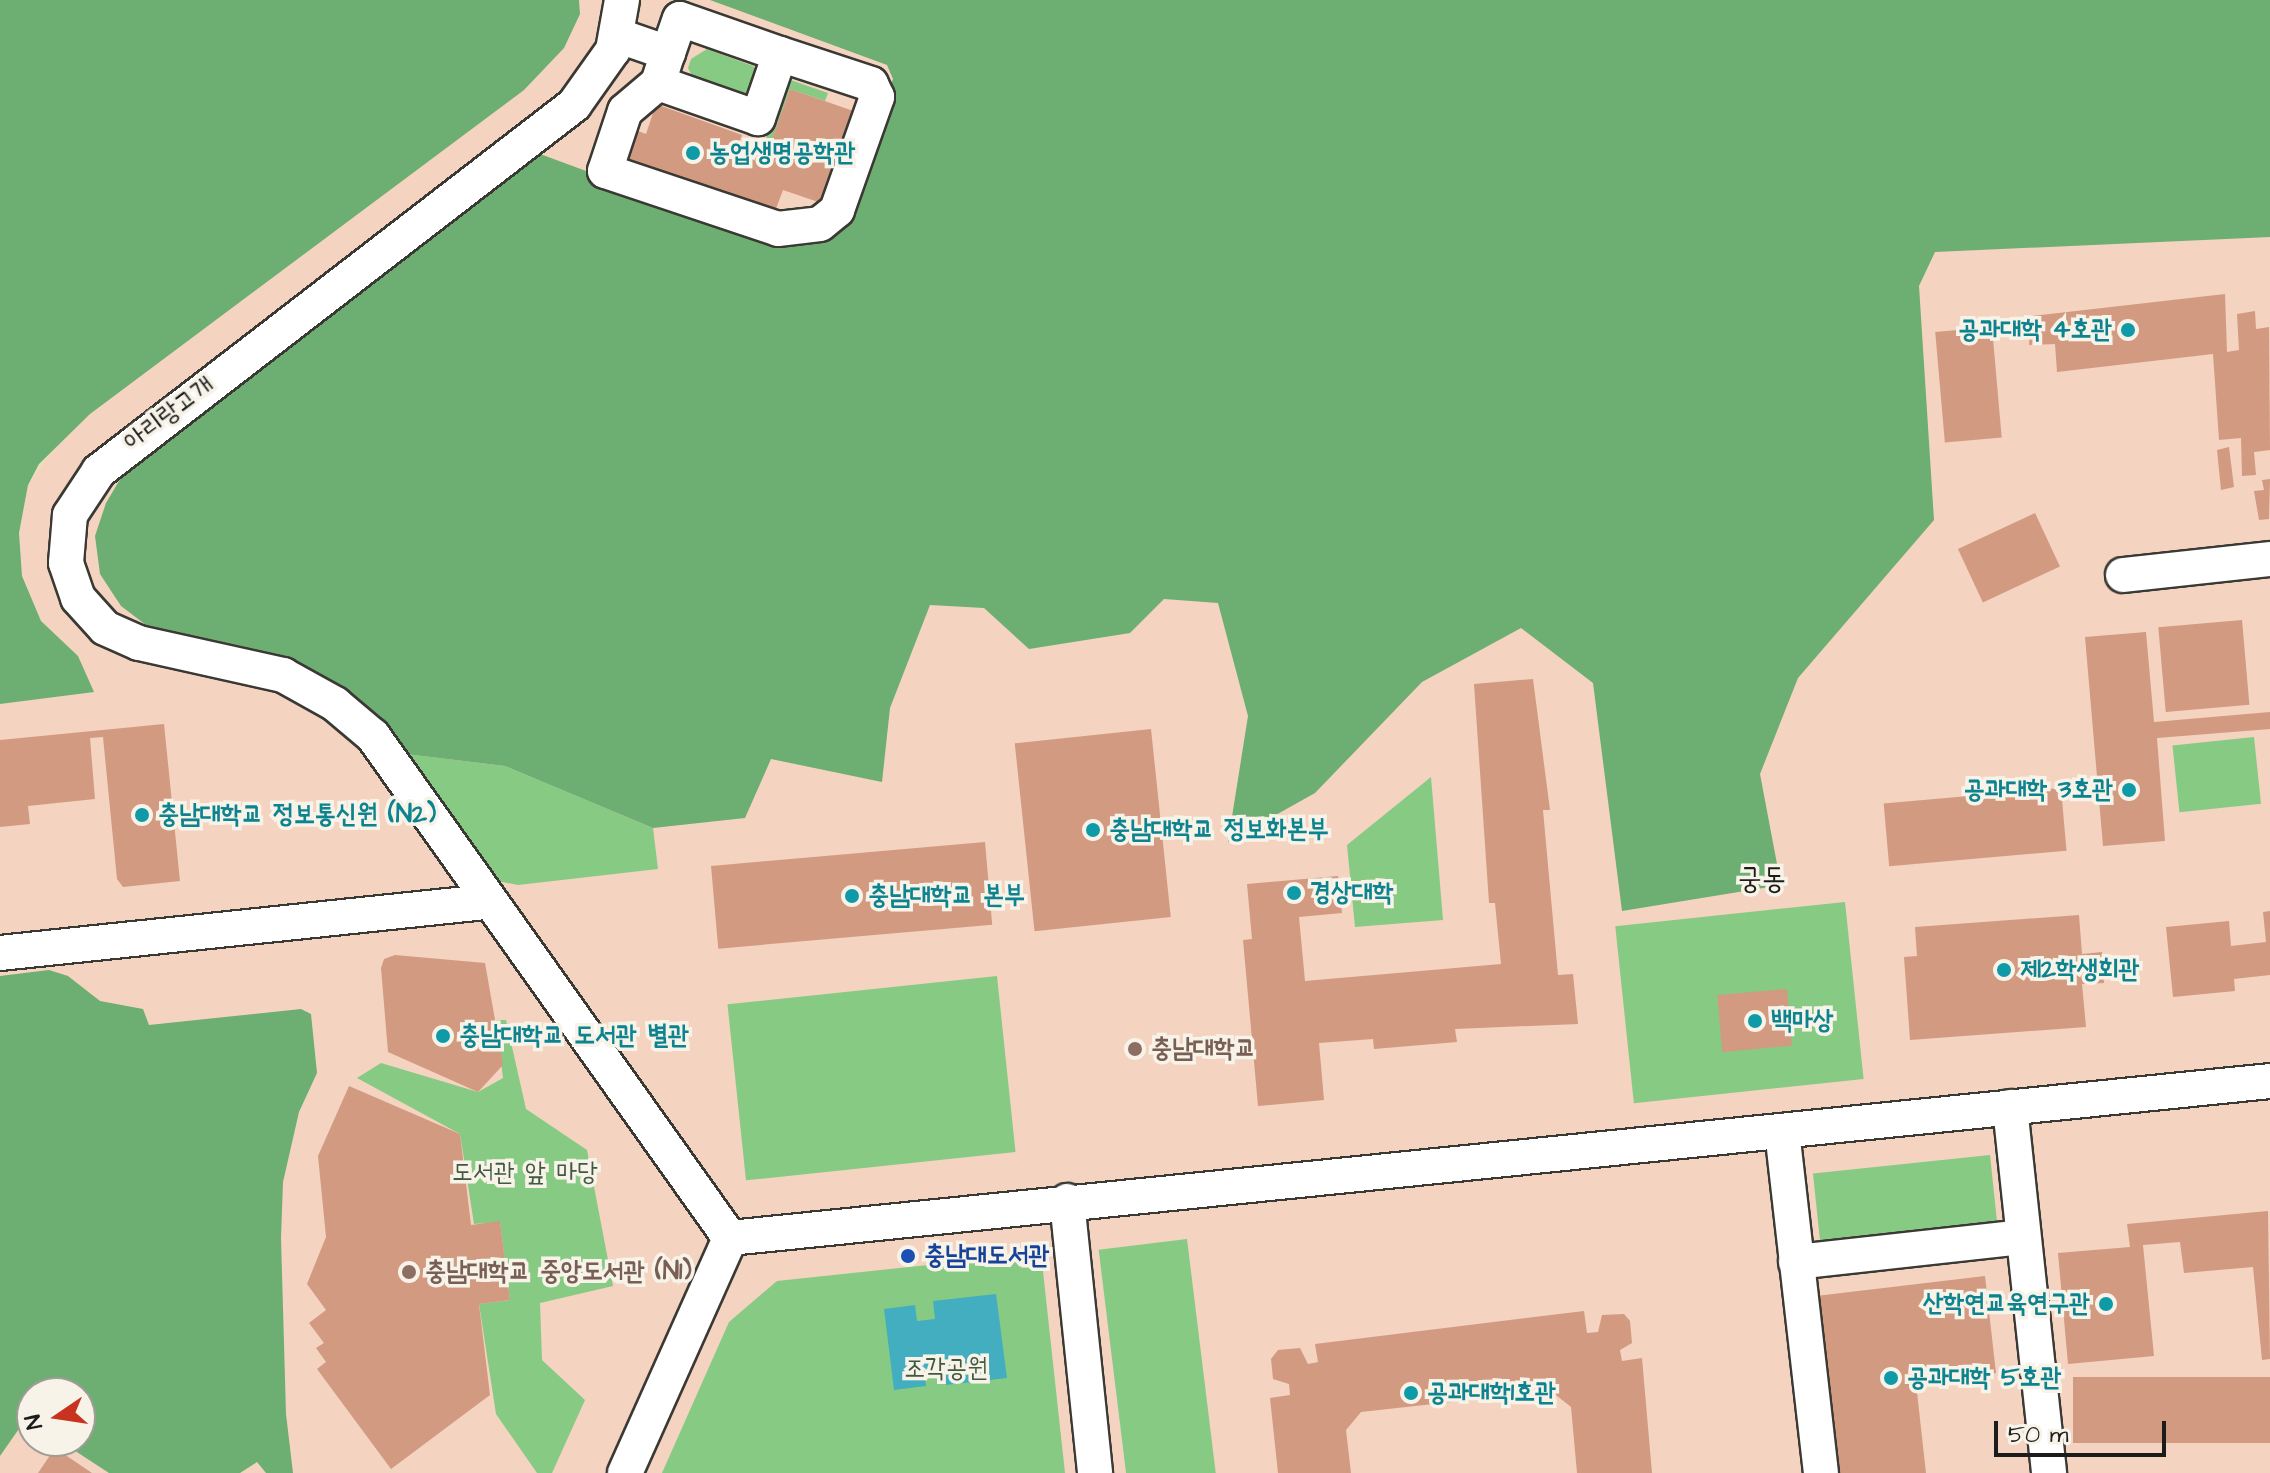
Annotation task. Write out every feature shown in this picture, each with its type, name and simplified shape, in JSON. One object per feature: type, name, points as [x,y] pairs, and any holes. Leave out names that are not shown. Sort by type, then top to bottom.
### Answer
[{"type":"street","name":"아리랑고개","points":[[622,0],[619,36],[580,99],[330,295],[131,442],[99,471],[70,515],[66,563],[78,598],[94,620],[139,643],[259,667],[300,683],[373,736],[730,1238]]},
{"type":"street","points":[[680,19],[871,84],[877,97],[837,210],[811,226],[778,229],[605,171],[625,111],[663,68],[680,19]]},
{"type":"street","points":[[619,36],[663,68],[758,118],[780,54]]},
{"type":"street","points":[[2123,575],[2270,559]]},
{"type":"street","points":[[0,953],[489,902]]},
{"type":"street","points":[[625,1473],[730,1238],[1067,1201],[2270,1081]]},
{"type":"street","points":[[2010,1107],[2049,1473]]},
{"type":"street","points":[[1782,1131],[1821,1473]]},
{"type":"street","points":[[1067,1201],[1095,1473]]},
{"type":"street","points":[[1796,1262],[2023,1237]]},
{"type":"shaded area","name":"충남대학교","points":[[579,0],[2187,0],[2270,130],[2270,1473],[0,1473],[0,704],[93,692],[78,656],[41,621],[22,576],[19,533],[28,485],[60,439],[580,14]]},
{"type":"green space","points":[[0,0],[579,0],[580,14],[564,48],[524,90],[90,414],[39,464],[28,485],[19,533],[22,576],[41,621],[78,656],[94,692],[0,704]]},
{"type":"green space","points":[[710,0],[2270,0],[2270,237],[1935,252],[1919,286],[1934,520],[1798,678],[1760,774],[1781,885],[1622,911],[1593,683],[1521,628],[1422,682],[1315,793],[1228,842],[1248,716],[1218,603],[1164,599],[1130,633],[1029,649],[984,608],[930,605],[890,708],[882,782],[771,759],[745,818],[653,828],[505,766],[406,754],[381,719],[350,692],[302,665],[241,646],[150,628],[121,606],[100,574],[95,536],[106,503],[122,476],[142,455],[532,151],[770,239],[840,221],[893,79],[887,65]]},
{"type":"green space","points":[[707,49],[753,66],[758,72],[749,97],[695,82],[688,68],[691,59]]},
{"type":"green space","points":[[785,78],[828,93],[825,101],[790,89],[771,143],[766,141],[767,127]]},
{"type":"green space","points":[[2254,737],[2261,804],[2179,812],[2172,746]]},
{"type":"green space","points":[[406,754],[505,766],[653,828],[658,869],[518,885],[497,881]]},
{"type":"green space","points":[[1431,777],[1443,920],[1355,927],[1347,845]]},
{"type":"green space","points":[[1845,902],[1864,1079],[1634,1103],[1615,926]]},
{"type":"green space","points":[[49,970],[68,976],[100,1001],[143,1009],[149,1025],[301,1009],[311,1014],[317,1073],[299,1112],[283,1182],[281,1238],[286,1414],[293,1473],[266,1473],[257,1462],[240,1473],[109,1473],[84,1457],[96,1457],[96,1377],[16,1377],[16,1433],[0,1456],[0,976]]},
{"type":"green space","points":[[997,976],[1016,1152],[746,1180],[727,1004]]},
{"type":"green space","name":"도서관 앞 마당","points":[[496,1020],[506,1020],[526,1109],[587,1150],[613,1286],[540,1303],[542,1360],[585,1400],[552,1473],[537,1473],[496,1414],[479,1304],[510,1300],[500,1222],[474,1224],[460,1134],[357,1078],[381,1063],[478,1092],[503,1078]]},
{"type":"green space","points":[[1990,1155],[2000,1246],[1823,1265],[1813,1174]]},
{"type":"green space","points":[[1187,1239],[1216,1473],[1126,1473],[1099,1250]]},
{"type":"green space","name":"조각공원","points":[[1041,1253],[1065,1473],[662,1473],[729,1322],[777,1281]]},
{"type":"water","points":[[996,1294],[1007,1378],[946,1385],[943,1366],[924,1369],[926,1386],[894,1390],[884,1309],[915,1305],[917,1321],[935,1319],[933,1301]]},
{"type":"building","name":"농업생명공학관","points":[[790,89],[862,114],[830,206],[783,190],[774,214],[624,161],[635,130],[646,134],[656,104],[742,135],[738,146],[766,156]]},
{"type":"building","name":"공과대학 4호관","points":[[2225,294],[2227,352],[2239,350],[2237,314],[2255,311],[2256,329],[2269,327],[2270,450],[2254,452],[2256,475],[2242,476],[2241,438],[2219,440],[2213,354],[2057,372],[2055,344],[2029,345],[2031,316]]},
{"type":"building","points":[[1992,327],[2002,438],[1945,443],[1935,332]]},
{"type":"building","points":[[2229,447],[2234,487],[2221,490],[2217,450]]},
{"type":"building","points":[[2270,479],[2269,519],[2259,520],[2254,491],[2264,490],[2262,480]]},
{"type":"building","points":[[2035,513],[2060,566],[1983,602],[1958,549]]},
{"type":"building","points":[[2242,620],[2249,705],[2166,712],[2158,627]]},
{"type":"building","name":"공과대학 3호관","points":[[2146,632],[2154,722],[2270,712],[2270,729],[2157,738],[2165,841],[2103,846],[2085,637]]},
{"type":"building","name":"경상대학","points":[[1533,679],[1550,810],[1543,810],[1558,975],[1573,974],[1578,1024],[1455,1029],[1457,1042],[1374,1049],[1373,1039],[1319,1043],[1324,1100],[1258,1106],[1243,940],[1252,939],[1247,884],[1338,876],[1342,913],[1299,917],[1305,981],[1501,964],[1495,903],[1489,903],[1474,684]]},
{"type":"building","name":"충남대학교 정보통신원 (N2)","points":[[164,724],[180,881],[123,887],[117,879],[103,737],[90,738],[95,799],[28,806],[30,824],[0,827],[0,740]]},
{"type":"building","name":"충남대학교 정보화본부","points":[[1151,729],[1171,917],[1035,931],[1015,743]]},
{"type":"building","points":[[2061,788],[2066,851],[1889,866],[1884,804]]},
{"type":"building","name":"충남대학교 본부","points":[[985,842],[992,925],[718,949],[711,866]]},
{"type":"building","points":[[2270,911],[2270,975],[2234,979],[2235,991],[2173,997],[2166,927],[2229,921],[2231,946],[2266,942],[2263,912]]},
{"type":"building","name":"제2학생회관","points":[[2079,915],[2082,954],[2102,952],[2104,983],[2082,984],[2086,1027],[1910,1040],[1904,957],[1917,956],[1915,927]]},
{"type":"building","name":"충남대학교 도서관 별관","points":[[395,955],[485,963],[503,1065],[478,1092],[388,1052],[381,968],[384,959]]},
{"type":"building","name":"백마상","points":[[1787,989],[1792,1046],[1722,1052],[1717,995]]},
{"type":"building","name":"충남대학교 중앙도서관 (N1)","points":[[349,1086],[460,1134],[471,1225],[500,1221],[510,1300],[479,1304],[490,1395],[391,1469],[317,1369],[326,1362],[316,1348],[324,1343],[309,1323],[326,1310],[307,1284],[326,1237],[318,1156]]},
{"type":"building","points":[[2268,1211],[2270,1359],[2262,1360],[2253,1267],[2184,1273],[2180,1242],[2143,1245],[2154,1356],[2068,1364],[2058,1253],[2130,1247],[2127,1224]]},
{"type":"building","name":"공과대학 5호관","points":[[1985,1276],[1996,1373],[1916,1383],[1926,1473],[1837,1473],[1816,1296]]},
{"type":"building","name":"공과대학1호관","points":[[1584,1311],[1587,1333],[1598,1332],[1602,1315],[1624,1314],[1630,1321],[1632,1343],[1620,1350],[1622,1361],[1642,1358],[1652,1473],[1577,1473],[1571,1407],[1551,1391],[1361,1412],[1346,1430],[1351,1473],[1278,1473],[1270,1398],[1290,1395],[1289,1384],[1273,1379],[1271,1359],[1278,1350],[1300,1348],[1308,1364],[1318,1362],[1315,1344]]},
{"type":"building","points":[[2073,1377],[2270,1377],[2270,1443],[2073,1443]]},
{"type":"building","points":[[49,1457],[68,1457],[92,1473],[38,1473]]},
{"type":"place","name":"농업생명공학관","points":[[693,153]]},
{"type":"place","name":"공과대학 4호관","points":[[2128,330]]},
{"type":"place","name":"공과대학 3호관","points":[[2129,790]]},
{"type":"place","name":"충남대학교 정보통신원 (N2)","points":[[142,815]]},
{"type":"place","name":"충남대학교 정보화본부","points":[[1093,830]]},
{"type":"place","name":"경상대학","points":[[1294,893]]},
{"type":"place","name":"충남대학교 본부","points":[[852,896]]},
{"type":"place","name":"제2학생회관","points":[[2004,970]]},
{"type":"place","name":"백마상","points":[[1755,1021]]},
{"type":"place","name":"충남대학교 도서관 별관","points":[[443,1036]]},
{"type":"place","name":"충남대학교","points":[[1135,1049]]},
{"type":"place","name":"충남대도서관","points":[[908,1256]]},
{"type":"place","name":"충남대학교 중앙도서관 (N1)","points":[[409,1272]]},
{"type":"place","name":"산학연교육연구관","points":[[2106,1304]]},
{"type":"place","name":"공과대학 5호관","points":[[1891,1378]]},
{"type":"place","name":"공과대학1호관","points":[[1411,1393]]},
{"type":"district","name":"궁동","points":[[1762,879]]}]
